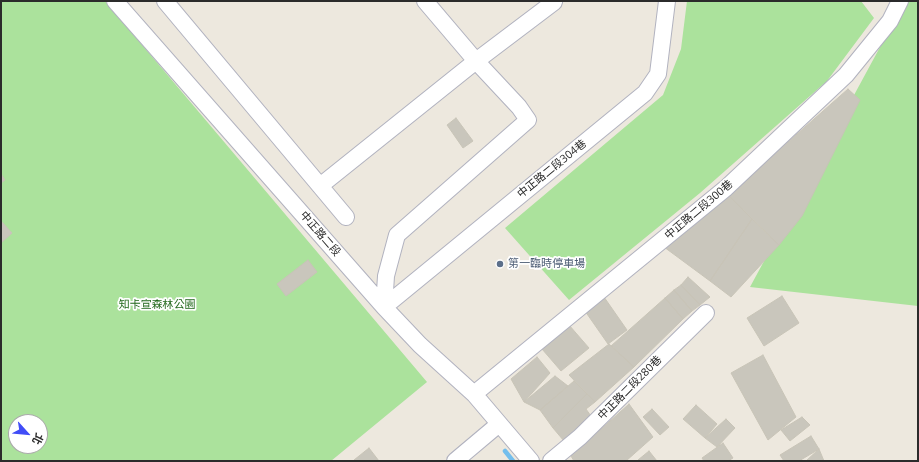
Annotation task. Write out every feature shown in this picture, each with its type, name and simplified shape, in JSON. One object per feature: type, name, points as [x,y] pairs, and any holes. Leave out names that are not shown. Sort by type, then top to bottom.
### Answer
[{"type":"street","name":"中正路二段","points":[[115,1],[384,307],[420,345],[474,394],[531,461]]},
{"type":"street","points":[[166,1],[346,217]]},
{"type":"street","points":[[384,307],[386,276],[397,235],[528,120],[519,107],[476,61],[425,1]]},
{"type":"street","name":"中正路二段304巷","points":[[384,307],[645,92],[658,74],[667,1]]},
{"type":"street","name":"中正路二段300巷","points":[[474,394],[726,188],[846,76],[890,21],[900,1]]},
{"type":"street","points":[[320,186],[476,61],[554,2]]},
{"type":"street","name":"中正路二段280巷","points":[[551,461],[580,437],[706,313]]},
{"type":"street","points":[[455,461],[499,424]]},
{"type":"green space","name":"知卡宣森林公園","points":[[1,1],[105,1],[427,382],[331,461],[1,461]]},
{"type":"green space","points":[[687,1],[861,1],[874,18],[827,81],[700,193],[569,300],[505,228],[663,95],[681,49]]},
{"type":"green space","points":[[905,1],[918,1],[918,306],[750,287]]},
{"type":"building","points":[[848,89],[860,100],[802,216],[779,245],[728,195]]},
{"type":"building","points":[[456,118],[473,141],[463,148],[447,125]]},
{"type":"building","points":[[1,174],[5,180],[1,183]]},
{"type":"building","points":[[728,195],[752,219],[710,281],[664,247]]},
{"type":"building","points":[[752,219],[779,245],[731,297],[710,281]]},
{"type":"building","points":[[1,221],[12,233],[1,243]]},
{"type":"building","points":[[308,260],[317,272],[286,296],[277,284]]},
{"type":"building","points":[[688,277],[710,297],[700,305],[681,285]]},
{"type":"building","points":[[681,285],[700,305],[692,311],[674,290]]},
{"type":"building","points":[[674,290],[692,311],[683,319],[665,298]]},
{"type":"building","points":[[782,296],[799,323],[764,346],[747,318]]},
{"type":"building","points":[[604,297],[627,330],[608,344],[585,311]]},
{"type":"building","points":[[665,298],[683,319],[634,367],[611,346]]},
{"type":"building","points":[[569,325],[589,348],[561,371],[542,349]]},
{"type":"building","points":[[609,344],[634,367],[595,402],[569,375]]},
{"type":"building","points":[[763,355],[796,417],[768,440],[731,373]]},
{"type":"building","points":[[537,357],[550,373],[524,402],[511,379]]},
{"type":"building","points":[[555,376],[568,386],[540,410],[524,402]]},
{"type":"building","points":[[574,381],[587,394],[553,428],[540,410]]},
{"type":"building","points":[[587,394],[595,402],[586,409],[593,419],[564,441],[553,428]]},
{"type":"building","points":[[629,404],[653,437],[626,461],[574,461],[571,456]]},
{"type":"building","points":[[696,405],[717,424],[705,438],[683,419]]},
{"type":"building","points":[[652,409],[669,427],[660,435],[643,417]]},
{"type":"building","points":[[802,417],[810,425],[790,441],[781,430]]},
{"type":"building","points":[[726,419],[735,428],[717,447],[705,438]]},
{"type":"building","points":[[811,436],[819,449],[799,461],[784,461],[780,455]]},
{"type":"building","points":[[723,443],[733,458],[728,461],[704,461],[702,458]]},
{"type":"building","points":[[369,448],[379,461],[354,460]]},
{"type":"building","points":[[819,449],[824,461],[806,461]]},
{"type":"building","points":[[649,451],[657,461],[638,460]]},
{"type":"waterway","points":[[505,451],[513,461]]},
{"type":"place","name":"第一臨時停車場","points":[[500,264]]}]
